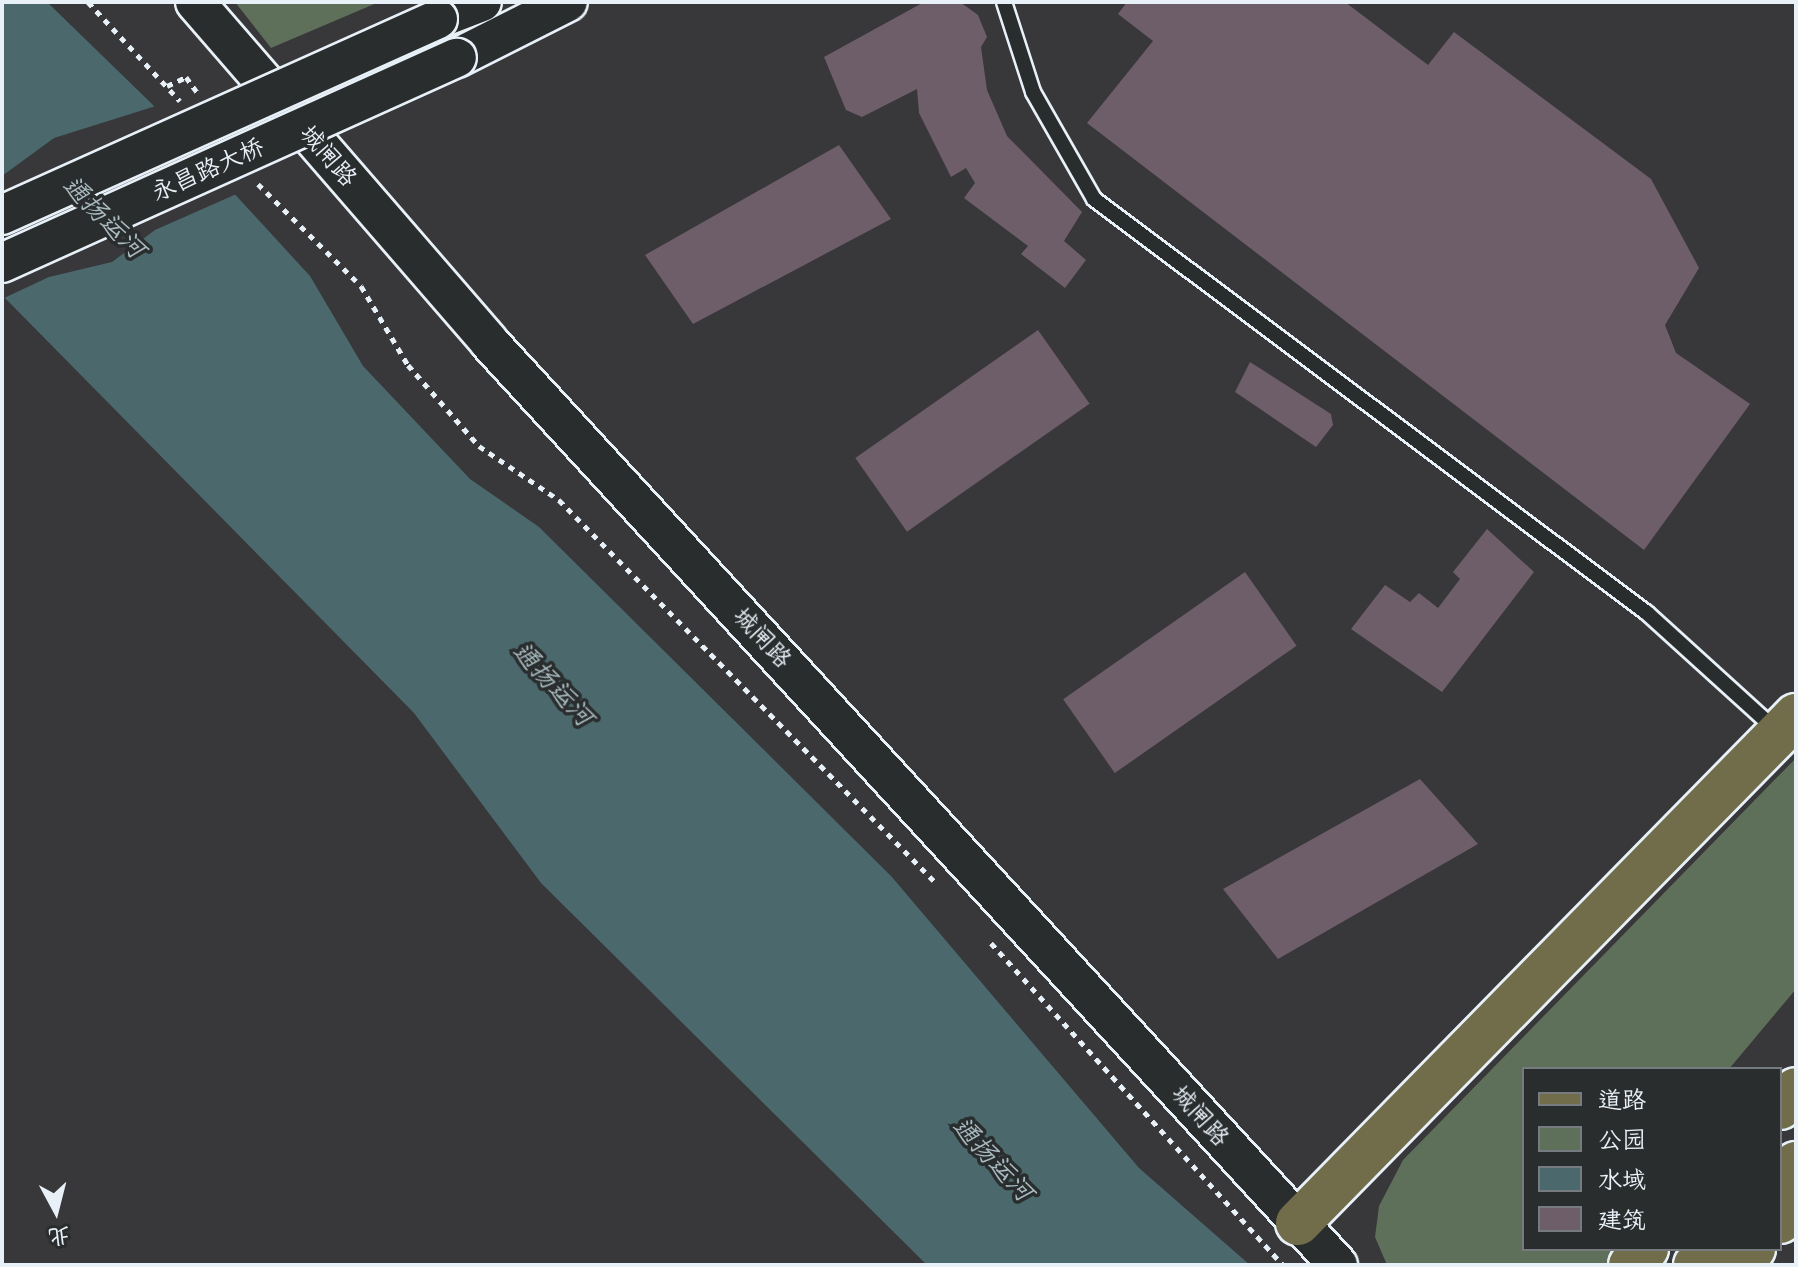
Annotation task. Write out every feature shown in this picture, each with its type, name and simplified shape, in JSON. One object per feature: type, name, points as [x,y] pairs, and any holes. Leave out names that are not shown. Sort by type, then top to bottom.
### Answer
[{"type":"main road","points":[[1298,1223],[1788,725]]},
{"type":"main road","points":[[1782,1105],[1796,1090]]},
{"type":"main road","points":[[1782,1219],[1796,1204]]},
{"type":"street","name":"城闸路","points":[[195,2],[489,342],[1338,1265]]},
{"type":"street","name":"永昌路大桥","points":[[2,215],[482,2]]},
{"type":"street","name":"永昌路大桥","points":[[2,263],[457,58],[568,2]]},
{"type":"lane","points":[[1004,2],[1033,92],[1094,199],[1647,613],[1788,725]]},
{"type":"path","points":[[88,2],[188,108]]},
{"type":"path","points":[[167,86],[186,77],[198,92]]},
{"type":"path","points":[[250,175],[361,286],[408,365],[479,446],[559,500],[947,894]]},
{"type":"path","points":[[978,929],[1283,1265]]},
{"type":"green space","points":[[235,2],[379,2],[271,48]]},
{"type":"green space","points":[[1796,758],[1796,989],[1731,1067],[1522,1067],[1522,1251],[1655,1251],[1670,1265],[1387,1265],[1375,1237],[1379,1206],[1403,1160]]},
{"type":"water","name":"通扬运河","points":[[2,2],[47,2],[151,103],[310,276],[363,366],[470,479],[539,527],[891,876],[1139,1168],[1250,1265],[927,1265],[541,883],[414,713],[2,295]]},
{"type":"pier","points":[[159,105],[241,192],[155,230],[112,262],[49,277],[2,299],[2,176],[54,138]]},
{"type":"building","points":[[924,2],[960,2],[978,15],[987,37],[981,47],[987,90],[1007,136],[1082,212],[1064,241],[1086,260],[1065,288],[1021,254],[1028,246],[964,198],[975,183],[966,168],[951,177],[919,113],[917,89],[862,117],[846,110],[824,57]]},
{"type":"building","points":[[1127,2],[1345,2],[1428,65],[1454,32],[1651,179],[1699,268],[1665,325],[1676,353],[1750,404],[1644,550],[1087,123],[1153,41],[1118,14]]},
{"type":"building","points":[[839,145],[891,219],[693,324],[645,255]]},
{"type":"building","points":[[1038,330],[1090,404],[907,532],[855,458]]},
{"type":"building","points":[[1250,362],[1331,414],[1333,425],[1316,447],[1235,392]]},
{"type":"building","points":[[1487,529],[1534,572],[1442,692],[1351,629],[1385,585],[1410,602],[1419,593],[1438,608],[1460,579],[1453,572]]},
{"type":"building","points":[[1245,572],[1297,646],[1115,773],[1063,699]]},
{"type":"building","points":[[1420,779],[1478,844],[1278,959],[1223,889]]}]
